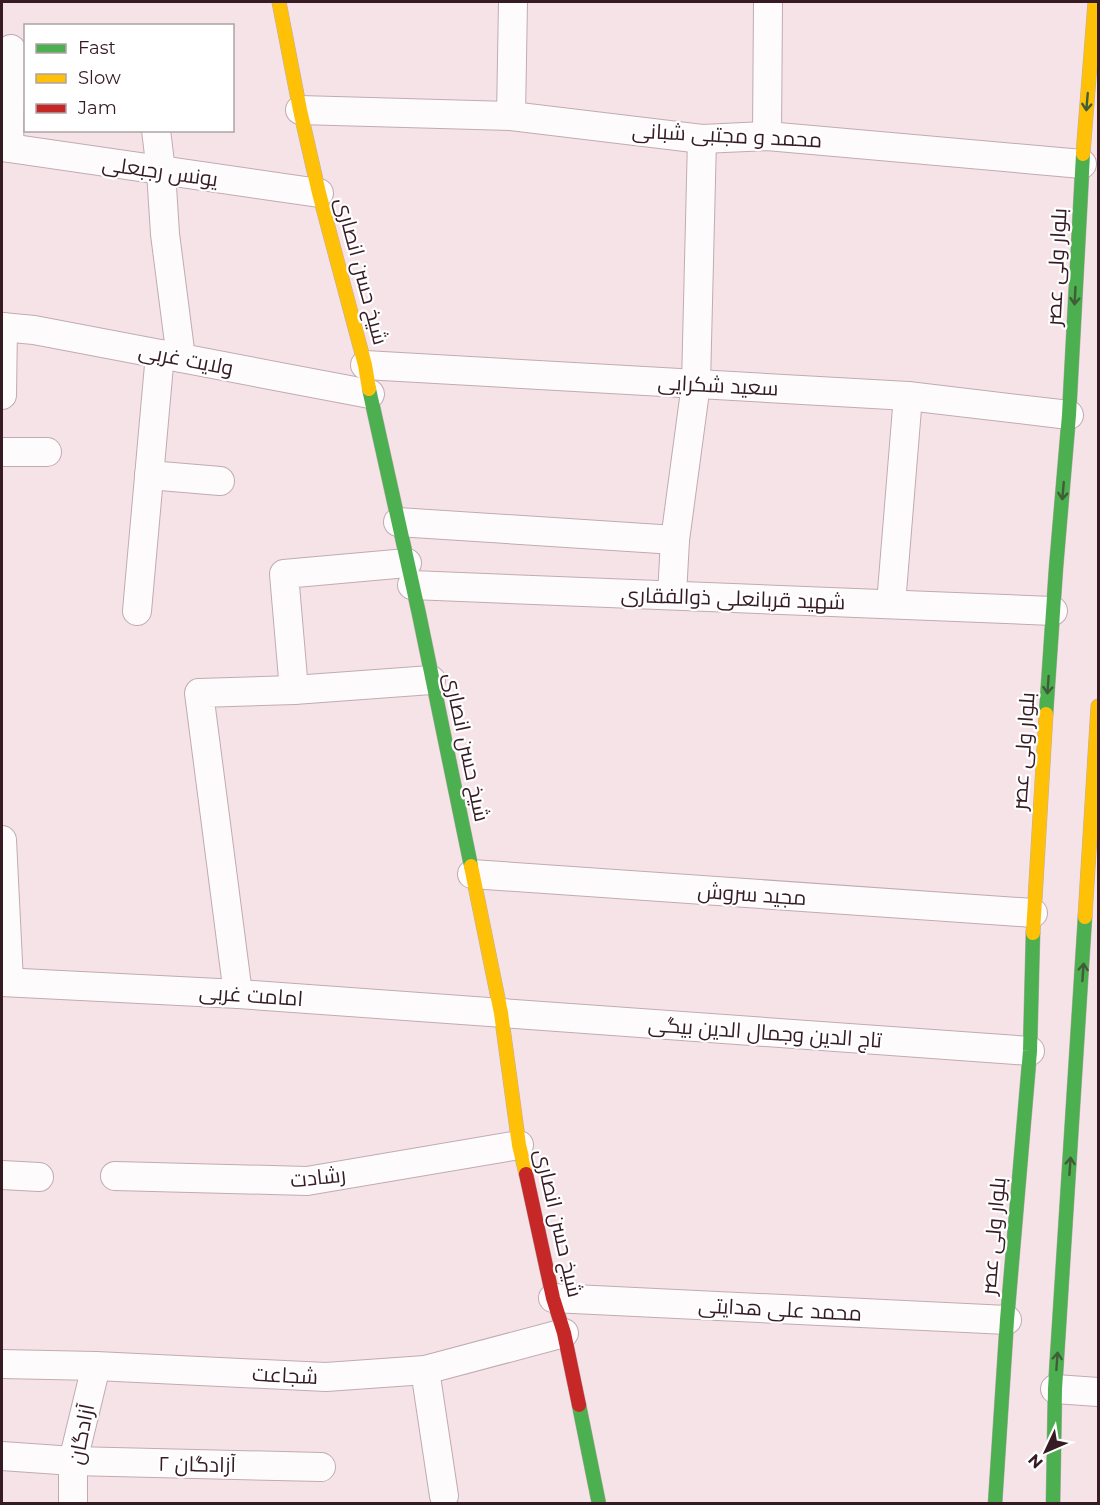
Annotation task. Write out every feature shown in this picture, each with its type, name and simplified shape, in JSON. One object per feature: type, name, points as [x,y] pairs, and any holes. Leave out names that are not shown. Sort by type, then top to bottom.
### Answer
[{"type":"main road","name":"شیخ حسن انصاری","points":[[279,2],[319,193],[365,365],[410,574],[501,1013],[519,1145],[553,1298],[564,1333],[599,1503]]},
{"type":"main road","name":"بلوار ولی عصر","points":[[995,1503],[1007,1320],[1030,1051],[1033,913],[1053,610],[1070,415],[1082,164],[1095,2]]},
{"type":"main road","points":[[1053,1503],[1055,1389],[1089,1005],[1098,706]]},
{"type":"street","points":[[511,116],[513,2]]},
{"type":"street","points":[[767,136],[768,2]]},
{"type":"street","points":[[5,148],[11,49]]},
{"type":"street","name":"محمد و مجتبی شبانی","points":[[300,110],[511,116],[702,138],[767,136],[1082,164]]},
{"type":"street","points":[[136,611],[149,475],[171,356],[161,171],[156,132]]},
{"type":"street","points":[[672,595],[675,540],[696,384],[702,138]]},
{"type":"street","name":"یونس رجبعلی","points":[[5,148],[319,193]]},
{"type":"street","points":[[2,327],[2,395]]},
{"type":"street","name":"ولایت غربی","points":[[2,327],[34,330],[370,394]]},
{"type":"street","name":"سعید شکرایی","points":[[365,365],[908,396],[1070,415]]},
{"type":"street","points":[[891,604],[908,396]]},
{"type":"street","points":[[2,452],[47,452]]},
{"type":"street","points":[[149,475],[220,481]]},
{"type":"street","points":[[398,522],[675,540]]},
{"type":"street","name":"شهید قربانعلی ذوالفقاری","points":[[294,690],[284,574],[410,574],[672,595],[1053,610]]},
{"type":"street","points":[[238,994],[199,693],[294,690],[431,680]]},
{"type":"street","points":[[2,840],[5,982]]},
{"type":"street","name":"مجید سروش","points":[[472,874],[1033,913]]},
{"type":"street","name":"امامت غربی","points":[[5,982],[238,994],[501,1013]]},
{"type":"street","name":"تاج الدین وجمال الدین بیگی","points":[[501,1013],[1030,1051]]},
{"type":"street","name":"رشادت","points":[[115,1176],[307,1182],[519,1145]]},
{"type":"street","points":[[2,1175],[39,1177]]},
{"type":"street","name":"محمد علی هدایتی","points":[[553,1298],[1007,1320]]},
{"type":"street","name":"شجاعت","points":[[2,1364],[326,1377],[425,1370],[564,1333]]},
{"type":"street","name":"آزادگان","points":[[74,1503],[73,1461],[96,1366]]},
{"type":"street","points":[[425,1370],[444,1496]]},
{"type":"street","points":[[1055,1389],[1098,1392]]},
{"type":"street","name":"آزادگان ۲","points":[[2,1456],[73,1461],[321,1467]]},
{"type":"traffic: fast","points":[[1046,714],[1069,415],[1083,154]]},
{"type":"traffic: fast","points":[[369,389],[419,614],[471,866]]},
{"type":"traffic: fast","points":[[1053,1504],[1055,1389],[1085,917]]},
{"type":"traffic: fast","points":[[995,1504],[1007,1320],[1030,1051],[1033,933]]},
{"type":"traffic: fast","points":[[579,1405],[599,1504]]},
{"type":"traffic: slow","points":[[279,2],[319,193],[365,365],[369,389]]},
{"type":"traffic: slow","points":[[1083,154],[1095,2]]},
{"type":"traffic: slow","points":[[1085,917],[1098,706]]},
{"type":"traffic: slow","points":[[1033,933],[1046,714]]},
{"type":"traffic: slow","points":[[471,866],[501,1013],[519,1145],[526,1174]]},
{"type":"traffic: jam","points":[[526,1174],[579,1405]]}]
